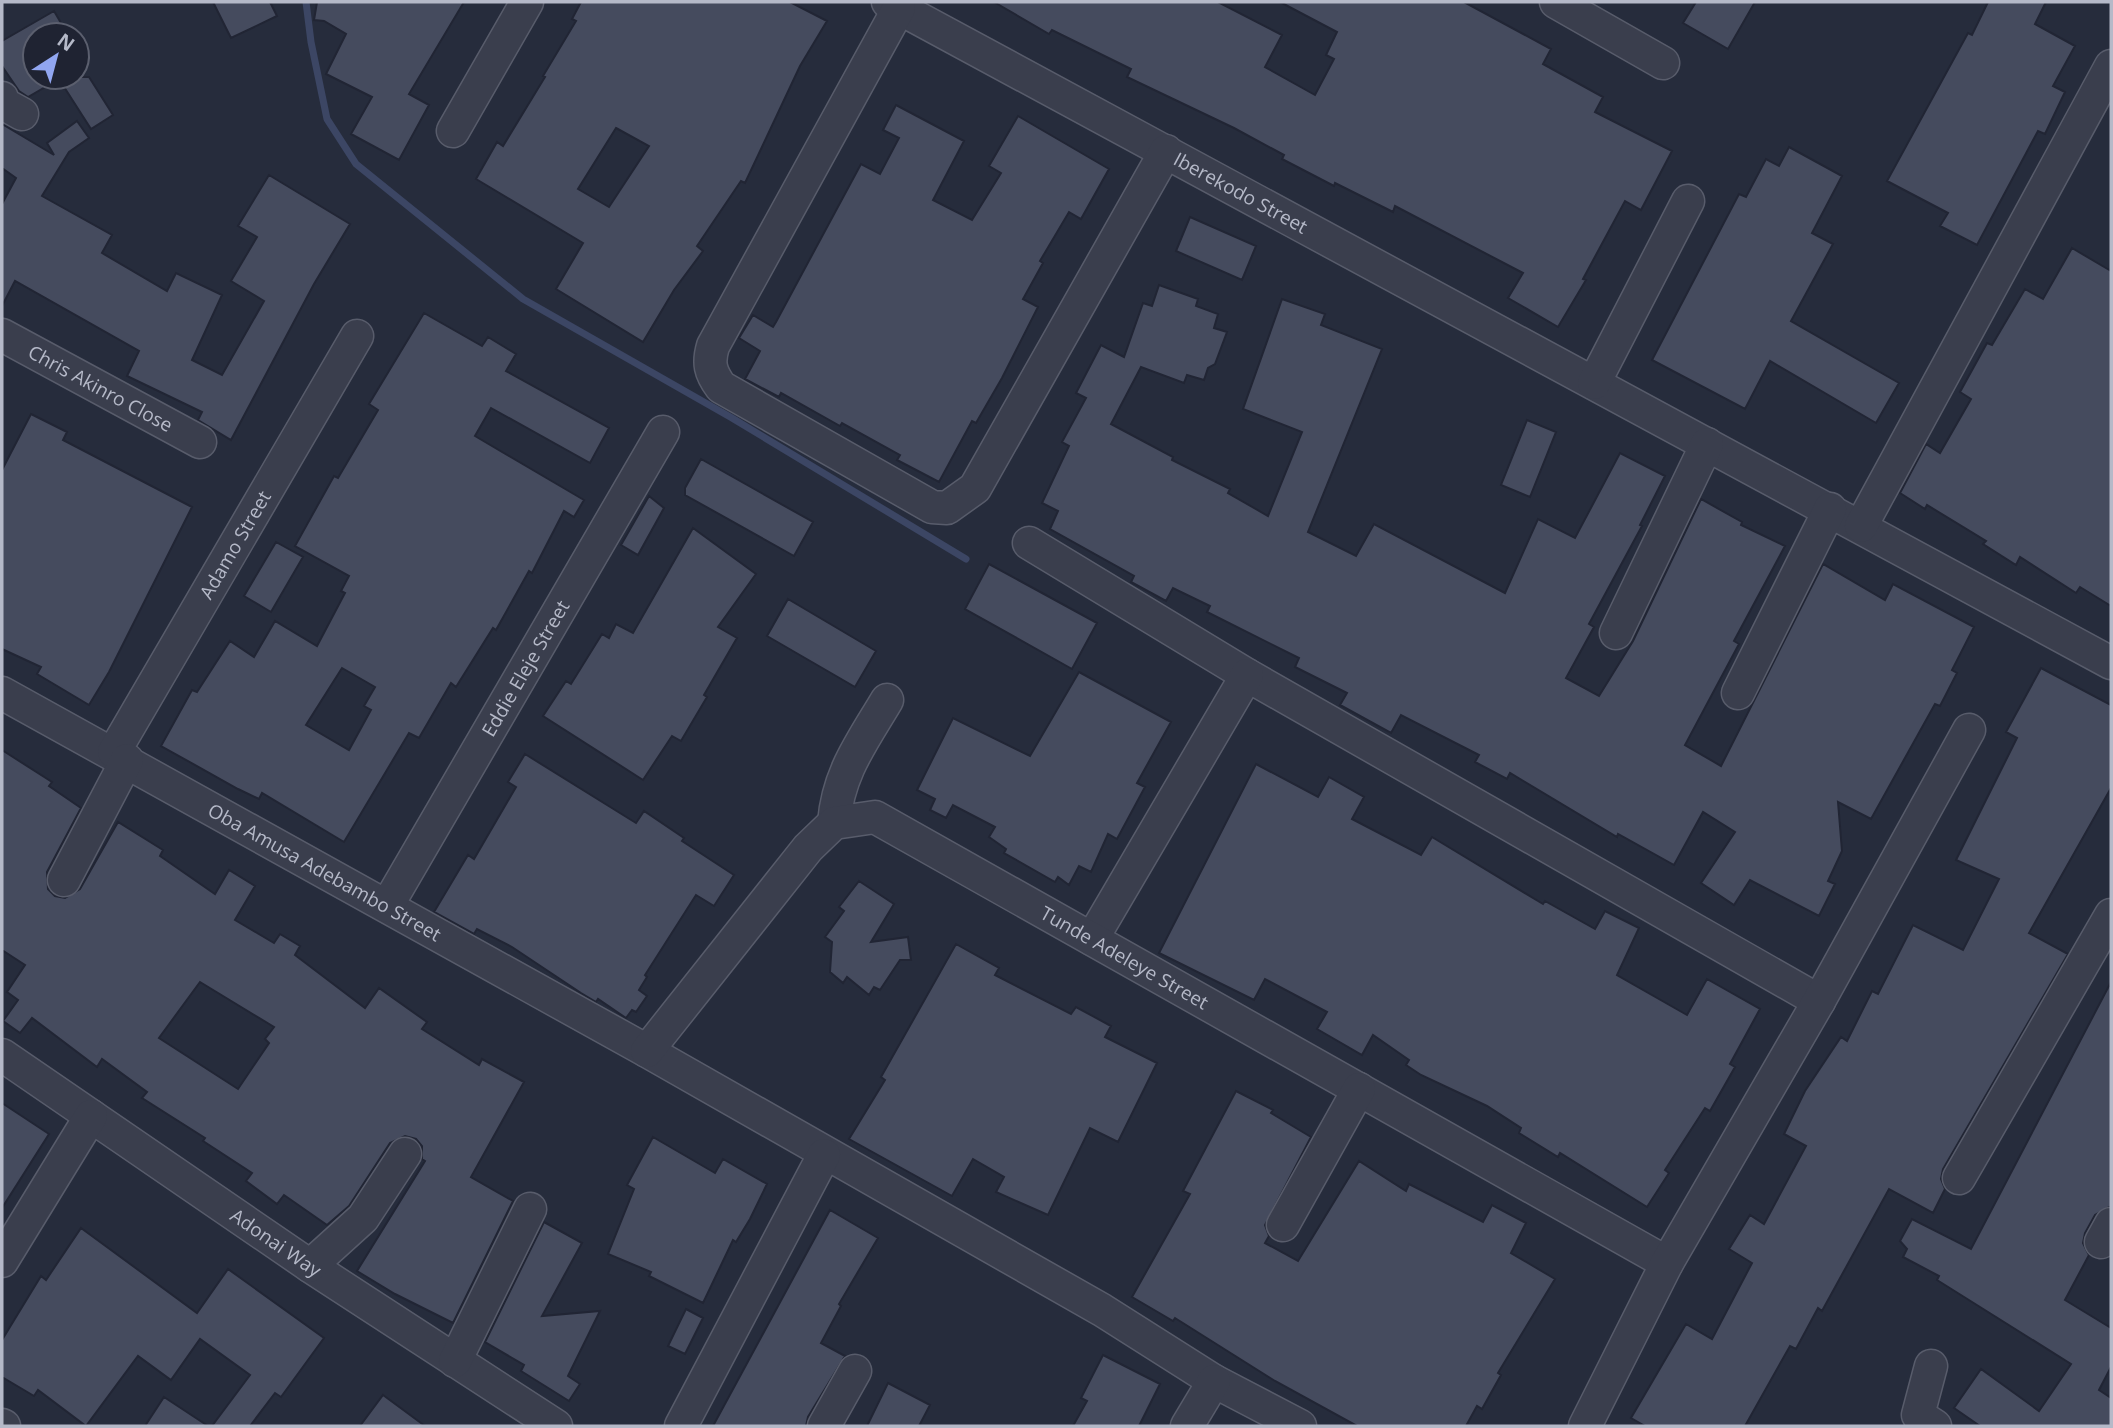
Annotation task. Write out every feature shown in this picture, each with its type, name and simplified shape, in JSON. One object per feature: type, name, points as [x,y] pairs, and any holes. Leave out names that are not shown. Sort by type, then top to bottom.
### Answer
[{"type":"street","points":[[453,131],[527,2]]},
{"type":"street","points":[[1556,2],[1663,63]]},
{"type":"street","points":[[893,5],[713,346],[709,362],[720,387],[932,507],[947,508],[975,488],[1166,151]]},
{"type":"street","name":"Iberekodo Street","points":[[893,5],[2111,663]]},
{"type":"street","points":[[1861,526],[2111,66]]},
{"type":"street","points":[[1594,383],[1688,201]]},
{"type":"street","name":"Chris Akinro Close","points":[[2,335],[200,442]]},
{"type":"street","name":"Adamo Street","points":[[64,880],[120,756],[357,336]]},
{"type":"street","name":"Eddie Eleje Street","points":[[387,906],[663,432]]},
{"type":"street","points":[[1616,634],[1707,444]]},
{"type":"street","points":[[1738,693],[1830,509]]},
{"type":"street","points":[[1029,543],[1247,675],[1819,1001]]},
{"type":"street","points":[[1092,939],[1247,675]]},
{"type":"street","name":"Oba Amusa Adebambo Street","points":[[2,693],[120,756],[647,1051],[824,1155],[1102,1310],[1214,1381],[1300,1426]]},
{"type":"street","points":[[647,1051],[808,848],[834,823],[836,793],[846,768],[887,700]]},
{"type":"street","points":[[1585,1426],[1667,1263],[1819,1001],[1969,730]]},
{"type":"street","name":"Tunde Adeleye Street","points":[[834,823],[875,817],[1667,1263]]},
{"type":"street","points":[[1959,1178],[2111,915]]},
{"type":"street","name":"Adonai Way","points":[[2,1055],[310,1266],[556,1426]]},
{"type":"street","points":[[1283,1224],[1359,1089]]},
{"type":"street","points":[[2,1261],[91,1116]]},
{"type":"street","points":[[310,1266],[363,1218],[405,1154]]},
{"type":"street","points":[[684,1425],[824,1155]]},
{"type":"street","points":[[455,1361],[530,1209]]},
{"type":"street","points":[[1931,1366],[1918,1415],[1934,1426]]},
{"type":"street","points":[[824,1426],[855,1371]]},
{"type":"street","points":[[1187,1426],[1214,1381]]},
{"type":"building","points":[[213,2],[270,2],[277,16],[231,38]]},
{"type":"building","points":[[317,2],[464,2],[409,94],[429,105],[399,160],[351,134],[372,97],[326,74],[346,34],[324,21],[314,20]]},
{"type":"building","points":[[581,2],[790,2],[827,21],[800,66],[745,183],[741,181],[697,246],[703,251],[674,290],[643,342],[556,289],[583,243],[476,179],[497,142],[503,146],[545,77],[543,76],[576,21],[572,19]],"holes":[[[616,128],[649,146],[609,207],[578,189]]]},
{"type":"building","points":[[994,2],[1218,2],[1282,35],[1265,67],[1315,95],[1334,59],[1326,55],[1337,32],[1280,2],[1464,2],[1551,49],[1543,64],[1603,97],[1595,112],[1672,151],[1641,210],[1625,201],[1583,279],[1586,280],[1558,327],[1508,298],[1523,273],[1395,206],[1393,212],[1335,183],[1334,186],[1282,159],[1284,155],[1234,128],[1127,77],[1131,69],[1052,30],[1049,34]]},
{"type":"building","points":[[1696,2],[1755,2],[1728,49],[1683,23]]},
{"type":"building","points":[[1988,2],[2046,2],[2035,24],[2075,46],[2053,86],[2065,92],[2045,134],[2038,131],[1977,245],[1940,226],[1948,213],[1887,181],[1968,33],[1972,35]]},
{"type":"building","points":[[54,11],[60,21],[37,21]]},
{"type":"building","points":[[21,30],[21,91],[38,91],[28,97],[19,91],[2,66],[2,41]]},
{"type":"building","points":[[91,80],[113,115],[91,129],[67,91],[91,91]]},
{"type":"building","points":[[896,105],[964,141],[933,200],[972,220],[1001,173],[989,166],[1018,116],[1109,169],[1081,219],[1069,212],[1040,261],[1043,263],[1023,299],[1038,307],[1002,378],[976,423],[972,421],[939,482],[897,460],[900,455],[842,423],[840,426],[781,393],[779,397],[745,379],[760,351],[739,338],[753,315],[773,327],[861,164],[880,174],[899,138],[883,130]]},
{"type":"building","points":[[77,121],[89,138],[69,152],[42,196],[112,235],[102,253],[167,291],[176,273],[222,295],[192,360],[222,375],[264,301],[231,281],[257,237],[238,226],[269,175],[350,224],[314,284],[231,440],[198,420],[202,412],[127,376],[139,351],[15,281],[2,306],[2,204],[16,178],[2,168],[2,124],[54,155],[47,143]]},
{"type":"building","points":[[1789,147],[1842,176],[1812,233],[1833,244],[1791,321],[1899,383],[1876,423],[1770,361],[1745,409],[1652,360],[1739,194],[1746,197],[1766,159],[1779,166]]},
{"type":"building","points":[[1190,217],[1256,246],[1242,280],[1176,251]]},
{"type":"building","points":[[2072,248],[2111,271],[2111,606],[2080,587],[2076,593],[2020,557],[2016,565],[1983,544],[1986,541],[1927,505],[1925,509],[1900,493],[1926,444],[1940,453],[1971,399],[1960,392],[1987,343],[1992,345],[2025,289],[2043,299]]},
{"type":"building","points":[[1159,285],[1198,299],[1196,306],[1218,314],[1214,328],[1227,332],[1215,364],[1208,368],[1204,380],[1187,375],[1184,383],[1141,367],[1111,424],[1173,457],[1172,460],[1230,489],[1228,493],[1268,516],[1302,432],[1243,409],[1282,299],[1325,314],[1321,325],[1382,349],[1308,532],[1356,556],[1374,524],[1505,593],[1538,519],[1575,538],[1620,453],[1665,476],[1640,525],[1642,526],[1589,624],[1594,627],[1566,678],[1599,696],[1633,641],[1701,499],[1742,522],[1741,525],[1785,546],[1734,641],[1739,644],[1685,745],[1721,766],[1823,564],[1885,600],[1893,584],[1974,627],[1952,670],[1957,673],[1940,706],[1935,704],[1871,819],[1838,802],[1842,851],[1828,881],[1835,884],[1819,916],[1750,880],[1734,905],[1701,883],[1735,832],[1703,812],[1674,865],[1618,834],[1617,837],[1510,773],[1507,779],[1475,762],[1479,755],[1401,715],[1391,733],[1340,705],[1347,693],[1295,667],[1299,658],[1207,612],[1210,606],[1173,588],[1166,601],[1131,582],[1134,576],[1050,529],[1058,511],[1042,503],[1069,446],[1062,442],[1086,398],[1076,393],[1101,345],[1124,357],[1143,303],[1152,306]]},
{"type":"building","points":[[424,313],[482,346],[488,337],[516,354],[506,371],[609,428],[590,463],[491,408],[475,436],[584,500],[574,517],[564,511],[532,573],[529,571],[496,630],[493,628],[456,687],[451,683],[419,738],[409,733],[344,842],[262,793],[259,799],[161,746],[192,690],[197,692],[230,641],[254,657],[275,621],[317,646],[345,593],[341,591],[349,576],[295,546],[334,476],[338,478],[378,410],[369,404]],"holes":[[[342,668],[375,687],[364,706],[371,710],[349,750],[306,725]]]},
{"type":"building","points":[[31,414],[67,432],[63,440],[192,507],[109,672],[89,705],[37,674],[41,667],[2,649],[2,470]]},
{"type":"building","points":[[1527,420],[1556,432],[1530,497],[1501,485]]},
{"type":"building","points":[[701,459],[813,522],[794,556],[685,495],[685,488]]},
{"type":"building","points":[[649,496],[664,508],[638,555],[621,545]]},
{"type":"building","points":[[693,528],[756,574],[718,627],[737,638],[704,695],[707,697],[681,741],[672,736],[643,780],[543,716],[566,681],[571,684],[602,634],[609,638],[616,624],[633,633]]},
{"type":"building","points":[[276,542],[303,557],[271,612],[244,596]]},
{"type":"building","points":[[989,564],[1097,623],[1072,669],[965,609]]},
{"type":"building","points":[[788,599],[876,651],[855,687],[767,636]]},
{"type":"building","points":[[2041,668],[2111,705],[2111,788],[2029,933],[2068,954],[1943,1169],[1941,1179],[1945,1189],[1933,1213],[1889,1189],[1822,1311],[1818,1308],[1796,1349],[1790,1346],[1745,1426],[1645,1426],[1631,1418],[1686,1324],[1712,1339],[1752,1263],[1729,1249],[1750,1215],[1764,1224],[1806,1146],[1784,1134],[1805,1091],[1841,1037],[1847,1041],[1872,991],[1878,994],[1913,925],[1963,950],[1999,879],[1956,860],[2017,738],[2006,732]]},
{"type":"building","points":[[1079,672],[1171,722],[1137,783],[1145,787],[1117,839],[1108,834],[1091,872],[1079,866],[1069,885],[1058,877],[1055,882],[1004,853],[1006,849],[989,837],[995,827],[953,805],[946,818],[930,810],[935,799],[917,790],[953,718],[1030,756]]},
{"type":"building","points":[[2,750],[52,782],[49,786],[81,808],[47,872],[48,889],[55,896],[65,898],[80,889],[118,822],[163,850],[160,856],[215,894],[229,870],[255,886],[235,920],[274,943],[280,934],[300,946],[295,955],[365,1008],[379,988],[427,1022],[422,1029],[479,1065],[482,1059],[524,1082],[471,1177],[513,1201],[453,1323],[395,1294],[357,1271],[425,1161],[422,1159],[422,1146],[416,1139],[405,1136],[390,1143],[349,1206],[327,1225],[284,1195],[277,1204],[246,1181],[252,1173],[203,1141],[205,1138],[142,1098],[147,1092],[102,1059],[97,1067],[32,1018],[20,1033],[3,1021],[18,1000],[7,992],[25,965],[2,950]],"holes":[[[200,982],[274,1027],[265,1039],[269,1043],[238,1089],[159,1038]]]},
{"type":"building","points":[[525,754],[636,823],[644,811],[684,838],[682,841],[734,875],[714,906],[696,895],[645,975],[647,977],[639,990],[647,996],[636,1012],[632,1010],[626,1018],[598,999],[596,1002],[581,993],[512,947],[477,929],[474,934],[434,912],[468,855],[474,859],[516,787],[508,782]]},
{"type":"building","points":[[1256,764],[1318,797],[1329,777],[1364,797],[1352,819],[1421,855],[1432,837],[1543,904],[1545,901],[1595,929],[1605,911],[1639,928],[1617,975],[1687,1015],[1707,979],[1760,1009],[1730,1064],[1735,1067],[1710,1111],[1705,1108],[1665,1170],[1669,1173],[1647,1207],[1560,1153],[1558,1157],[1519,1133],[1521,1128],[1487,1106],[1421,1075],[1406,1065],[1409,1060],[1373,1035],[1362,1055],[1317,1029],[1327,1012],[1265,979],[1254,1000],[1159,953]]},
{"type":"building","points":[[859,881],[894,904],[871,942],[908,937],[911,960],[900,960],[880,990],[874,987],[869,995],[847,977],[843,983],[830,972],[832,942],[825,937],[844,911],[839,907]]},
{"type":"building","points":[[956,944],[999,968],[995,975],[1071,1014],[1076,1007],[1111,1026],[1105,1037],[1157,1063],[1118,1142],[1090,1128],[1048,1215],[996,1192],[1004,1177],[973,1159],[952,1196],[849,1139],[885,1080],[881,1077]]},
{"type":"building","points":[[2111,982],[2111,1206],[2095,1215],[2085,1233],[2083,1243],[2089,1255],[2065,1300],[2111,1328],[2111,1367],[2099,1390],[2111,1398],[2111,1426],[1980,1426],[1954,1408],[1981,1369],[2039,1411],[2071,1364],[1937,1280],[1939,1276],[1903,1257],[1907,1249],[1900,1241],[1912,1219],[1971,1249]]},
{"type":"building","points":[[1236,1091],[1273,1110],[1271,1113],[1311,1137],[1265,1225],[1269,1236],[1265,1243],[1298,1261],[1359,1161],[1406,1191],[1409,1184],[1483,1222],[1492,1205],[1526,1223],[1511,1253],[1555,1279],[1498,1373],[1501,1375],[1482,1409],[1477,1406],[1466,1426],[1357,1426],[1275,1381],[1175,1318],[1173,1321],[1132,1297],[1190,1194],[1183,1191]]},
{"type":"building","points":[[2,1103],[49,1134],[2,1208]]},
{"type":"building","points":[[653,1137],[715,1173],[723,1159],[767,1184],[750,1219],[736,1242],[733,1240],[703,1303],[649,1276],[651,1272],[608,1254],[634,1189],[627,1185]]},
{"type":"building","points":[[830,1210],[878,1238],[839,1304],[841,1306],[821,1343],[845,1356],[808,1417],[806,1426],[713,1426]]},
{"type":"building","points":[[544,1222],[582,1243],[542,1316],[600,1311],[568,1376],[580,1384],[569,1401],[521,1371],[524,1365],[485,1342]]},
{"type":"building","points":[[81,1228],[197,1313],[228,1269],[324,1338],[281,1397],[275,1393],[250,1426],[212,1426],[250,1375],[200,1339],[171,1380],[138,1356],[86,1426],[38,1390],[34,1396],[2,1377],[2,1340],[41,1276],[46,1280]]},
{"type":"building","points":[[686,1309],[703,1318],[685,1354],[668,1346]]},
{"type":"building","points":[[1103,1355],[1160,1384],[1139,1426],[1073,1426],[1087,1401],[1081,1398]]},
{"type":"building","points":[[888,1383],[930,1405],[919,1426],[867,1426]]},
{"type":"building","points":[[383,1395],[425,1426],[360,1426]]},
{"type":"building","points":[[164,1397],[208,1426],[145,1426]]},
{"type":"waterway","points":[[306,2],[311,42],[327,119],[356,164],[523,299],[732,418],[966,559]]}]
